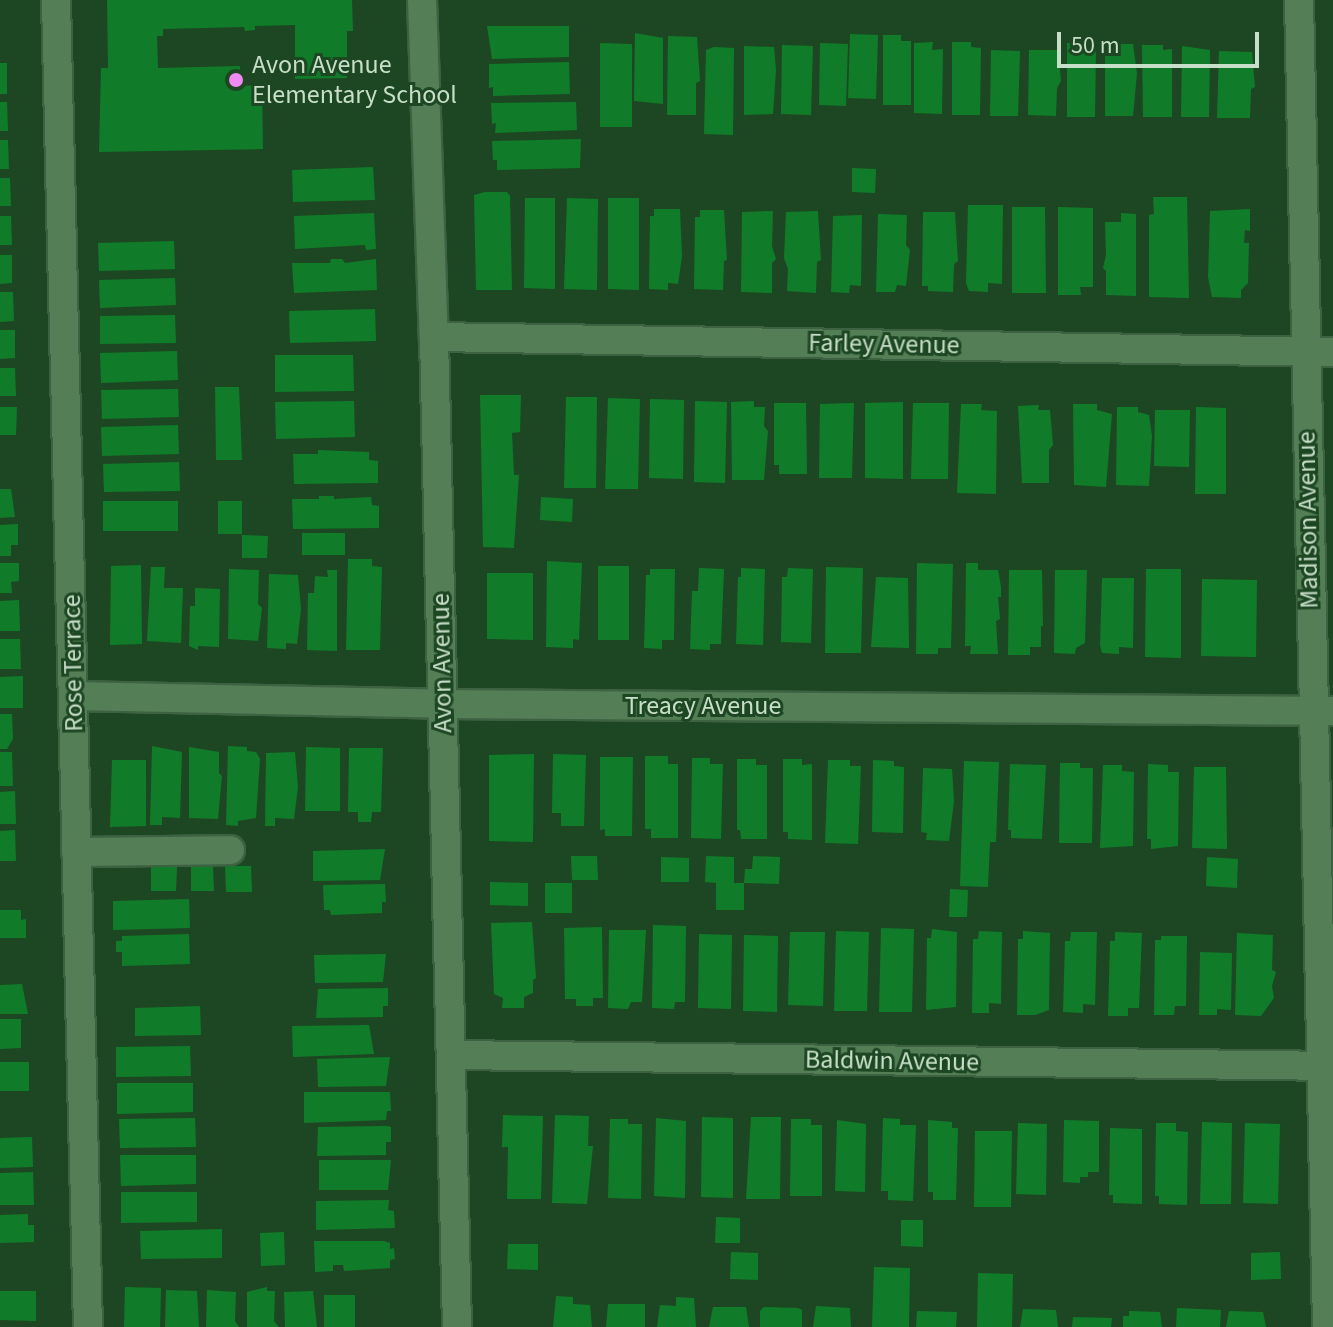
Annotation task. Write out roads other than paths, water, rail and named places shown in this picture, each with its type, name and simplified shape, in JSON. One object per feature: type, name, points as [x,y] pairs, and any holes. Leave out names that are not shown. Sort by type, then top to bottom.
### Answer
[{"type":"street","name":"Rose Terrace","points":[[56,0],[88,1327]]},
{"type":"street","name":"Avon Avenue","points":[[422,0],[434,337],[457,1327]]},
{"type":"street","name":"Madison Avenue","points":[[1299,0],[1304,351],[1323,711],[1327,1327]]},
{"type":"street","name":"Farley Avenue","points":[[434,337],[1333,352]]},
{"type":"street","name":"Treacy Avenue","points":[[74,696],[443,704],[1323,711]]},
{"type":"street","points":[[76,852],[230,850]]},
{"type":"street","name":"Baldwin Avenue","points":[[451,1055],[1327,1066]]},
{"type":"place","name":"Avon Avenue Elementary School","points":[[236,80]]}]
